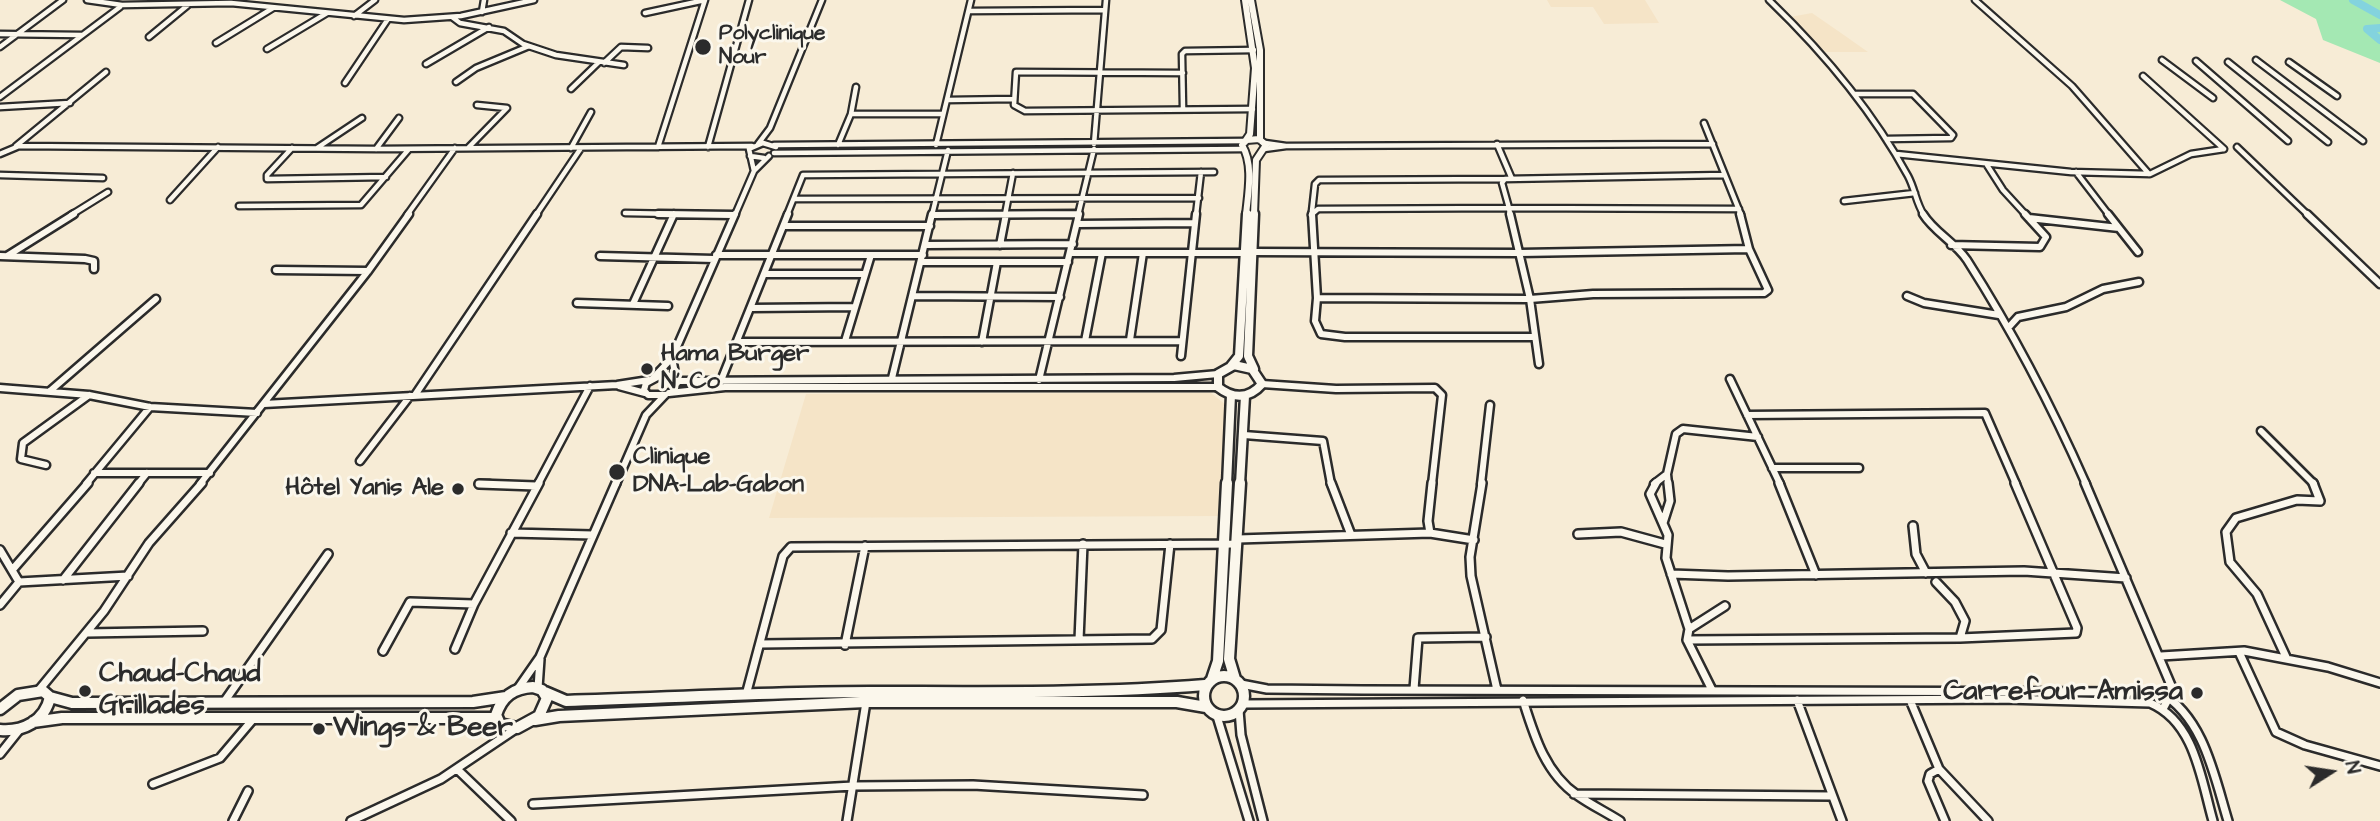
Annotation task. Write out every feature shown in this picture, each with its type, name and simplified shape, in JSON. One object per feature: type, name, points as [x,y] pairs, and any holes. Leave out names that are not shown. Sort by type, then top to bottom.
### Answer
[{"type":"main road","points":[[1245,0],[1254,50],[1253,109],[1250,134],[1245,145],[1249,168],[1248,253],[1248,356],[1254,369],[1260,374],[1262,384],[1256,391],[1245,396],[1231,395],[1218,387],[1218,374],[1231,366],[1239,356],[1248,253],[1256,160],[1262,146],[1260,50],[1251,0]]},
{"type":"main road","points":[[1245,145],[1262,146]]},
{"type":"main road","points":[[1245,145],[1262,146]]},
{"type":"main road","points":[[1231,366],[1254,369]]},
{"type":"main road","points":[[1206,707],[1201,696],[1218,660],[1231,395]]},
{"type":"main road","points":[[33,722],[62,718],[496,718],[504,726],[517,728],[535,720],[559,716],[866,702],[1177,702],[1228,714],[1241,707],[1246,694],[1229,659],[1245,396]]},
{"type":"main road","points":[[0,709],[5,700],[39,690],[50,697],[72,703],[473,702],[506,696],[517,690],[541,690],[566,701],[745,698],[868,692],[955,694],[1157,689],[1208,682],[1223,677],[1238,682]]},
{"type":"main road","points":[[535,720],[546,707],[541,690]]},
{"type":"main road","points":[[496,718],[498,707],[506,696]]},
{"type":"main road","points":[[0,730],[20,729],[33,722],[47,709],[50,697]]},
{"type":"street","points":[[0,47],[63,0]]},
{"type":"street","points":[[88,0],[122,5],[233,1],[388,19],[452,17],[534,0]]},
{"type":"street","points":[[264,6],[273,0]]},
{"type":"street","points":[[354,16],[375,0]]},
{"type":"street","points":[[482,12],[484,0]]},
{"type":"street","points":[[645,13],[705,0],[658,147]]},
{"type":"street","points":[[708,147],[734,64],[749,0]]},
{"type":"street","points":[[754,171],[749,155],[770,128],[822,0]]},
{"type":"street","points":[[936,145],[971,0]]},
{"type":"street","points":[[1038,382],[1078,224],[1094,146],[1106,0]]},
{"type":"street","points":[[1769,0],[1805,35],[1855,94],[1896,155],[1915,193],[1917,205],[1930,225],[1965,257],[2048,398],[2161,656],[2173,691],[2164,707]]},
{"type":"street","points":[[1975,0],[2072,86],[2150,174]]},
{"type":"street","points":[[149,37],[190,3]]},
{"type":"street","points":[[0,97],[122,5]]},
{"type":"street","points":[[216,43],[275,7]]},
{"type":"street","points":[[969,11],[1105,10]]},
{"type":"street","points":[[267,49],[327,13]]},
{"type":"street","points":[[452,17],[460,23],[504,31],[529,46],[555,55],[624,65]]},
{"type":"street","points":[[345,83],[388,19]]},
{"type":"street","points":[[426,64],[489,27]]},
{"type":"street","points":[[0,34],[82,35]]},
{"type":"street","points":[[456,82],[476,68],[529,46]]},
{"type":"street","points":[[571,89],[621,47],[648,48]]},
{"type":"street","points":[[1183,108],[1185,51],[1254,50]]},
{"type":"street","points":[[2162,60],[2213,98]]},
{"type":"street","points":[[2256,60],[2363,141]]},
{"type":"street","points":[[2196,61],[2288,141]]},
{"type":"street","points":[[2228,62],[2328,142]]},
{"type":"street","points":[[2290,62],[2336,96]]},
{"type":"street","points":[[0,154],[15,147],[106,72]]},
{"type":"street","points":[[1183,73],[1016,72],[1014,106],[1025,111],[1253,109]]},
{"type":"street","points":[[1896,155],[2076,172],[2150,174],[2191,154],[2224,149],[2143,76]]},
{"type":"street","points":[[838,145],[851,114],[856,88]]},
{"type":"street","points":[[1855,94],[1913,94],[1953,135],[1951,138],[1886,139]]},
{"type":"street","points":[[947,100],[1014,99]]},
{"type":"street","points":[[0,107],[71,103]]},
{"type":"street","points":[[468,148],[507,108],[477,104]]},
{"type":"street","points":[[571,148],[591,112]]},
{"type":"street","points":[[851,114],[943,114]]},
{"type":"street","points":[[317,148],[362,118]]},
{"type":"street","points":[[376,149],[399,118]]},
{"type":"street","points":[[1317,298],[1530,299],[1593,294],[1764,293],[1768,290],[1749,249],[1739,209],[1704,123]]},
{"type":"street","points":[[517,690],[540,657],[646,415],[647,394],[644,387],[672,358],[754,171],[772,154],[770,128]]},
{"type":"street","points":[[15,147],[409,149],[727,148],[773,144],[1245,145]]},
{"type":"street","points":[[1497,144],[1512,179]]},
{"type":"street","points":[[1262,146],[1713,144]]},
{"type":"street","points":[[727,148],[749,155],[1094,146]]},
{"type":"street","points":[[170,200],[218,147]]},
{"type":"street","points":[[2237,147],[2380,284]]},
{"type":"street","points":[[292,148],[267,175],[267,179],[386,177]]},
{"type":"street","points":[[39,690],[87,633],[149,543],[210,473],[368,271],[456,148]]},
{"type":"street","points":[[360,461],[413,395],[581,148]]},
{"type":"street","points":[[239,206],[361,205],[409,149]]},
{"type":"street","points":[[892,378],[948,150]]},
{"type":"street","points":[[1951,245],[2040,247],[2046,237],[2003,190],[1987,165]]},
{"type":"street","points":[[1181,356],[1201,172]]},
{"type":"street","points":[[722,378],[805,174],[1214,172]]},
{"type":"street","points":[[2076,172],[2138,252]]},
{"type":"street","points":[[1000,245],[1013,173]]},
{"type":"street","points":[[0,176],[103,178]]},
{"type":"street","points":[[1534,337],[1345,337],[1321,334],[1315,321],[1317,298],[1311,214],[1315,184],[1319,180],[1725,176]]},
{"type":"street","points":[[1504,179],[1502,183],[1520,253],[1520,271],[1530,299],[1539,364]]},
{"type":"street","points":[[4,256],[108,192]]},
{"type":"street","points":[[1844,201],[1915,193]]},
{"type":"street","points":[[794,199],[1199,198]]},
{"type":"street","points":[[1311,214],[1318,209],[1739,209]]},
{"type":"street","points":[[625,213],[734,215]]},
{"type":"street","points":[[633,304],[674,214]]},
{"type":"street","points":[[933,215],[1079,214]]},
{"type":"street","points":[[2029,218],[2119,228]]},
{"type":"street","points":[[1078,224],[1195,223]]},
{"type":"street","points":[[784,226],[930,226]]},
{"type":"street","points":[[926,245],[1073,244]]},
{"type":"street","points":[[1071,253],[1520,253],[1749,249]]},
{"type":"street","points":[[1085,341],[1102,253]]},
{"type":"street","points":[[1130,340],[1143,253]]},
{"type":"street","points":[[845,341],[871,255]]},
{"type":"street","points":[[600,256],[654,258],[923,255]]},
{"type":"street","points":[[4,256],[85,259],[94,261],[94,269]]},
{"type":"street","points":[[921,262],[1068,262]]},
{"type":"street","points":[[982,342],[996,262]]},
{"type":"street","points":[[276,270],[368,271]]},
{"type":"street","points":[[764,274],[865,274]]},
{"type":"street","points":[[2008,328],[2018,317],[2066,307],[2103,289],[2139,282]]},
{"type":"street","points":[[913,296],[1060,297]]},
{"type":"street","points":[[1907,296],[1924,303],[1999,315]]},
{"type":"street","points":[[50,391],[156,299]]},
{"type":"street","points":[[577,303],[668,306]]},
{"type":"street","points":[[751,308],[855,307]]},
{"type":"street","points":[[737,342],[1181,341]]},
{"type":"street","points":[[646,415],[667,394],[676,380],[672,358]]},
{"type":"street","points":[[617,385],[647,394],[667,394],[725,387],[1197,378],[1218,374]]},
{"type":"street","points":[[264,404],[617,385],[666,375],[676,380],[892,378],[1218,387]]},
{"type":"street","points":[[1730,379],[1772,468],[1816,575]]},
{"type":"street","points":[[1262,384],[1336,389],[1435,388],[1442,395],[1435,436],[1428,521],[1430,533]]},
{"type":"street","points":[[455,649],[474,604],[590,386]]},
{"type":"street","points":[[0,388],[89,395],[150,407],[257,413]]},
{"type":"street","points":[[46,465],[21,459],[23,443],[89,395]]},
{"type":"street","points":[[1490,405],[1489,441],[1470,557],[1471,576],[1497,690]]},
{"type":"street","points":[[13,569],[150,407]]},
{"type":"street","points":[[1687,640],[1960,638],[2076,633],[2077,628],[1985,412],[1747,415]]},
{"type":"street","points":[[1662,523],[1670,501],[1667,474],[1676,434],[1683,429],[1758,437]]},
{"type":"street","points":[[2262,431],[2282,454],[2297,462],[2320,494],[2320,502],[2297,500],[2236,518],[2226,532],[2230,562],[2255,588],[2286,657]]},
{"type":"street","points":[[1244,435],[1323,441],[1331,484],[1351,535]]},
{"type":"street","points":[[1772,468],[1858,468]]},
{"type":"street","points":[[63,580],[147,473]]},
{"type":"street","points":[[94,474],[210,473]]},
{"type":"street","points":[[1667,474],[1653,485],[1650,494],[1668,535],[1665,544],[1671,574],[1689,629],[1687,640],[1712,690]]},
{"type":"street","points":[[479,484],[536,486]]},
{"type":"street","points":[[1913,526],[1916,554],[1926,573]]},
{"type":"street","points":[[1578,534],[1621,532],[1644,536],[1665,544]]},
{"type":"street","points":[[511,533],[593,535]]},
{"type":"street","points":[[745,698],[786,550],[799,546],[1224,544],[1351,535],[1430,533],[1474,540]]},
{"type":"street","points":[[1079,640],[1083,544]]},
{"type":"street","points":[[760,644],[1152,639],[1158,636],[1161,629],[1170,544]]},
{"type":"street","points":[[845,645],[865,546]]},
{"type":"street","points":[[0,550],[19,582]]},
{"type":"street","points":[[224,702],[328,554]]},
{"type":"street","points":[[1671,574],[2051,572],[2126,578]]},
{"type":"street","points":[[0,605],[19,582],[128,576]]},
{"type":"street","points":[[1936,582],[1955,602],[1965,621],[1960,638]]},
{"type":"street","points":[[383,651],[410,602],[474,604]]},
{"type":"street","points":[[1689,629],[1726,606]]},
{"type":"street","points":[[87,633],[203,631]]},
{"type":"street","points":[[1414,689],[1418,669],[1418,638],[1486,637]]},
{"type":"street","points":[[2161,656],[2239,652],[2286,657],[2380,683]]},
{"type":"street","points":[[2239,652],[2276,732],[2305,745],[2380,766]]},
{"type":"street","points":[[540,657],[541,690]]},
{"type":"street","points":[[1238,682],[1267,689],[2152,691],[2171,696],[2185,710],[2204,748],[2228,821]]},
{"type":"street","points":[[1263,821],[1241,735],[1241,707],[1522,700],[1910,699],[2150,703],[2164,707],[2179,721],[2213,821]]},
{"type":"street","points":[[1910,699],[1939,769],[1989,821]]},
{"type":"street","points":[[1522,700],[1550,766],[1574,794],[1620,821]]},
{"type":"street","points":[[1797,700],[1842,821]]},
{"type":"street","points":[[847,821],[866,702]]},
{"type":"street","points":[[1216,713],[1249,821]]},
{"type":"street","points":[[153,784],[220,758],[254,718]]},
{"type":"street","points":[[351,821],[457,769],[517,728]]},
{"type":"street","points":[[0,754],[20,729]]},
{"type":"street","points":[[457,769],[511,821]]},
{"type":"street","points":[[1939,769],[1930,774],[1928,780],[1945,821]]},
{"type":"street","points":[[533,804],[853,786],[973,785],[1143,795]]},
{"type":"street","points":[[233,821],[248,790]]},
{"type":"street","points":[[1574,794],[1832,796]]},
{"type":"shaded area","points":[[1547,0],[1645,0],[1659,23],[1604,24],[1593,7],[1551,7]]},
{"type":"shaded area","points":[[1812,13],[1868,52],[1825,52],[1790,17]]},
{"type":"shaded area","points":[[1211,393],[1226,405],[1219,516],[769,518],[806,394]]},
{"type":"green space","points":[[2280,0],[2380,0],[2380,63],[2323,40],[2316,19]]},
{"type":"waterway","points":[[2353,0],[2380,15]]},
{"type":"waterway","points":[[2380,28],[2367,29],[2380,40]]},
{"type":"place","name":"Polyclinique Nour","points":[[703,47]]},
{"type":"place","name":"Hama Burger N' Co","points":[[647,369]]},
{"type":"place","name":"Clinique DNA-Lab-Gabon","points":[[617,472]]},
{"type":"place","name":"Hôtel Yanis Ale","points":[[458,489]]},
{"type":"place","name":"Chaud-Chaud Grillades","points":[[85,691]]},
{"type":"place","name":"Carrefour Amissa","points":[[2197,693]]},
{"type":"place","name":"Wings & Beer","points":[[319,729]]}]
